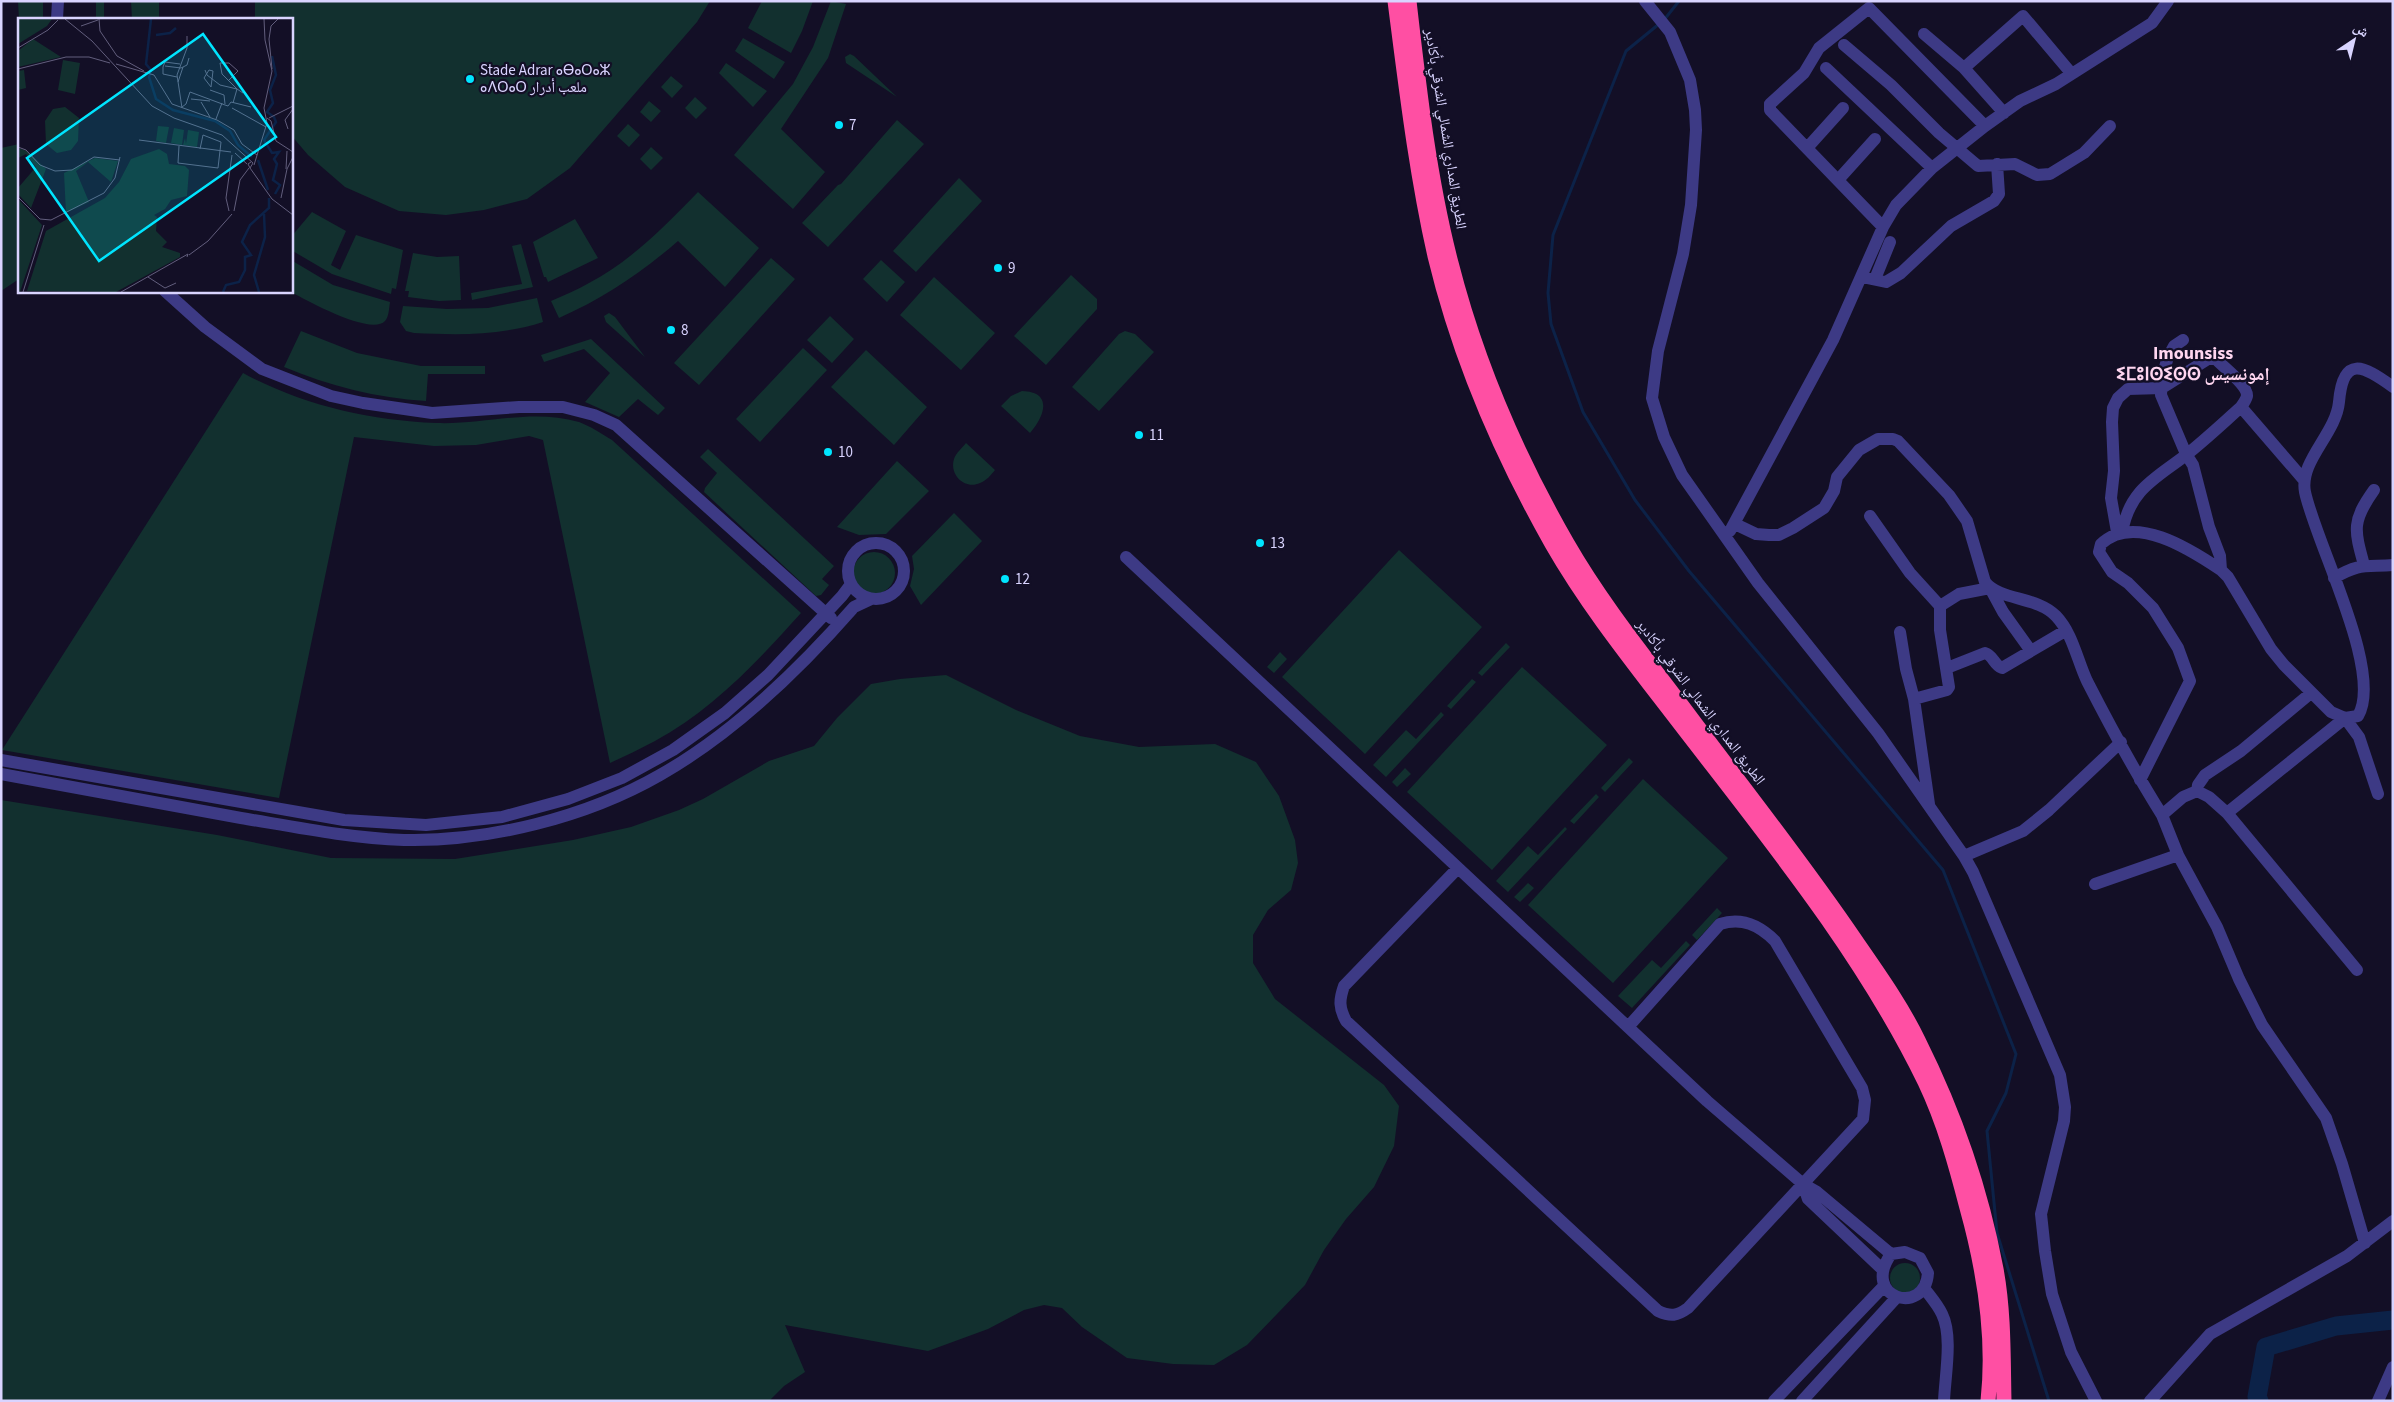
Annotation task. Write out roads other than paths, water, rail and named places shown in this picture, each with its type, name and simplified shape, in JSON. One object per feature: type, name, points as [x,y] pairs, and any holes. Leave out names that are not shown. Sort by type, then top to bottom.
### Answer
[{"type":"highway","name":"الطريق المداري الشمالي الشرقي بأكادير","points":[[1396,1],[1420,181],[1436,259],[1456,326],[1492,422],[1534,511],[1576,585],[1740,801],[1869,980],[1926,1085],[1954,1159],[1975,1238],[1987,1318],[1991,1378],[1988,1401]]},
{"type":"highway","name":"الطريق المداري الشمالي الشرقي بأكادير","points":[[1409,1],[1433,179],[1451,264],[1471,329],[1507,425],[1547,508],[1591,582],[1826,897],[1887,986],[1916,1037],[1952,1115],[1987,1227],[1997,1272],[2002,1317],[2004,1401]]},
{"type":"street","points":[[57,18],[58,1]]},
{"type":"street","points":[[1644,1],[1670,32],[1690,80],[1696,130],[1691,205],[1682,254],[1658,351],[1652,398],[1664,437],[1682,475],[1758,583],[1878,734],[1964,856],[1973,872],[2060,1075],[2065,1107],[2064,1121],[2042,1214],[2045,1250],[2052,1294],[2071,1352],[2096,1401]]},
{"type":"street","points":[[1868,278],[1883,227],[1896,205],[1932,168],[2020,101],[2056,84],[2152,22],[2168,1]]},
{"type":"street","points":[[1883,227],[1771,111],[1770,104],[1804,73],[1819,48],[1867,8],[1936,74],[1985,126]]},
{"type":"street","points":[[1964,68],[2023,16],[2071,73]]},
{"type":"street","points":[[1924,34],[1964,68],[2004,113]]},
{"type":"street","points":[[1844,45],[1891,85],[1956,148],[1978,166],[2015,164],[2037,175],[2050,174],[2084,153],[2110,126]]},
{"type":"street","points":[[1826,68],[1932,168]]},
{"type":"street","points":[[1807,148],[1843,108]]},
{"type":"street","points":[[1838,180],[1875,139]]},
{"type":"street","points":[[1868,278],[1886,282],[1901,274],[1951,226],[1994,202],[1999,194],[1996,164]]},
{"type":"street","points":[[1727,538],[1833,340],[1890,242]]},
{"type":"street","points":[[166,292],[205,327],[262,369],[331,396],[363,403],[432,413],[520,407],[563,407],[594,415],[609,422],[645,450],[826,613],[838,626]]},
{"type":"street","points":[[2183,340],[2174,346],[2168,357],[2162,388],[2163,400],[2186,454],[2193,465],[2205,512],[2220,556],[2221,570]]},
{"type":"street","points":[[2120,532],[2111,498],[2114,472],[2113,408],[2122,392],[2128,389],[2162,388],[2211,358],[2216,359],[2246,390],[2247,398],[2241,407],[2186,454],[2142,487],[2129,510],[2120,532],[2101,544],[2099,552],[2112,572],[2128,582],[2152,608],[2178,648],[2190,681],[2140,780]]},
{"type":"street","points":[[2227,813],[2345,718],[2358,716],[2360,713],[2363,704],[2364,670],[2351,621],[2314,523],[2305,491],[2304,480],[2310,463],[2332,429],[2338,415],[2342,380],[2348,372],[2355,368],[2364,369],[2393,387]]},
{"type":"street","points":[[2241,407],[2304,480]]},
{"type":"street","points":[[1735,524],[1756,534],[1769,535],[1779,535],[1793,528],[1824,508],[1829,501],[1837,477],[1859,450],[1878,439],[1898,441],[1949,494],[1967,521],[1985,582],[2031,651]]},
{"type":"street","points":[[2364,565],[2357,540],[2356,526],[2360,510],[2374,490]]},
{"type":"street","points":[[1870,516],[1910,572],[1940,606],[1940,630],[1949,680],[1947,690],[1914,699]]},
{"type":"street","points":[[2120,532],[2148,534],[2169,540],[2228,576],[2276,656],[2331,712],[2345,718],[2359,737],[2378,794]]},
{"type":"street","points":[[1,774],[285,826],[358,836],[404,840],[433,839],[478,836],[511,830],[591,807],[660,776],[715,739],[752,710],[838,626],[854,607],[871,599],[887,597],[900,587],[905,572],[901,556],[896,550],[879,542],[869,543],[859,548],[849,562],[848,569],[851,584],[856,591],[871,599]]},
{"type":"street","points":[[1126,557],[1707,1101],[1802,1184],[1817,1192],[1892,1254]]},
{"type":"street","points":[[2334,578],[2352,568],[2364,565],[2393,565]]},
{"type":"street","points":[[1,760],[344,820],[426,825],[502,817],[568,799],[622,778],[673,750],[725,713],[768,675],[851,584]]},
{"type":"street","points":[[1940,606],[1959,594],[1990,588],[2047,608],[2057,617],[2074,645],[2086,679],[2140,780],[2162,815],[2178,855],[2217,928],[2239,979],[2262,1025],[2326,1118],[2342,1164],[2365,1244]]},
{"type":"street","points":[[1947,668],[1985,653],[2002,668],[2012,664],[2065,631]]},
{"type":"street","points":[[1900,632],[1906,669],[1914,699],[1929,807]]},
{"type":"street","points":[[2197,791],[2198,785],[2205,775],[2241,751],[2311,693]]},
{"type":"street","points":[[1964,856],[2023,831],[2121,742]]},
{"type":"street","points":[[2162,815],[2183,798],[2197,791]]},
{"type":"street","points":[[2197,791],[2209,797],[2227,813],[2357,970]]},
{"type":"street","points":[[2094,884],[2178,855]]},
{"type":"street","points":[[1458,868],[1344,986],[1340,1004],[1341,1012],[1346,1021],[1658,1311],[1668,1316],[1676,1315],[1688,1308],[1863,1119],[1865,1111],[1862,1088],[1775,941],[1760,927],[1746,922],[1732,920],[1720,924],[1628,1027]]},
{"type":"street","points":[[1802,1184],[1808,1199],[1882,1269],[1884,1286],[1897,1297],[1912,1297],[1924,1288],[1928,1272],[1920,1258],[1905,1252],[1892,1254],[1882,1269]]},
{"type":"street","points":[[2150,1401],[2210,1334],[2287,1288],[2322,1271],[2365,1244],[2393,1221]]},
{"type":"street","points":[[1774,1401],[1884,1286]]},
{"type":"street","points":[[1924,1288],[1937,1305],[1945,1322],[1947,1341],[1944,1401]]},
{"type":"street","points":[[1802,1401],[1897,1297]]},
{"type":"street","points":[[2378,1401],[2393,1367]]},
{"type":"waterway","points":[[1664,20],[1679,1]]},
{"type":"waterway","points":[[1659,24],[1626,51],[1553,235],[1548,293],[1551,324],[1583,412],[1635,500],[1689,571],[1943,870],[2016,1054],[2006,1093],[1987,1131],[1997,1233],[2049,1401]]},
{"type":"waterway","points":[[2259,1401],[2257,1397],[2266,1347],[2336,1326],[2393,1320]]},
{"type":"place","name":"Stade Adrar ⴰⴱⴰⵔⴰⵣ ⴰⴷⵔⴰⵔ ملعب أدرار","points":[[470,79]]},
{"type":"place","name":"7","points":[[839,125]]},
{"type":"place","name":"9","points":[[998,268]]},
{"type":"place","name":"8","points":[[671,330]]},
{"type":"place","name":"11","points":[[1139,435]]},
{"type":"place","name":"10","points":[[828,452]]},
{"type":"place","name":"13","points":[[1260,543]]},
{"type":"place","name":"12","points":[[1005,579]]},
{"type":"district","name":"Imounsiss ⵉⵎⵓⵏⵙⵉⵙⵙ إمونسيس","points":[[2193,363]]}]
